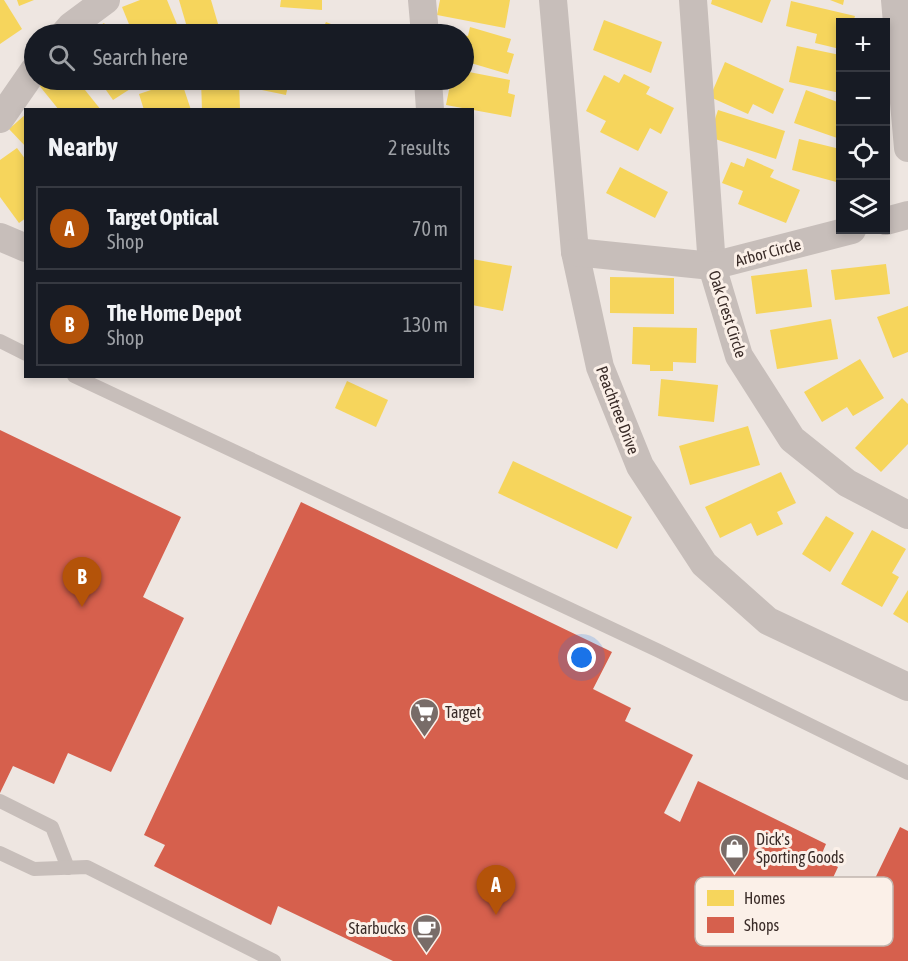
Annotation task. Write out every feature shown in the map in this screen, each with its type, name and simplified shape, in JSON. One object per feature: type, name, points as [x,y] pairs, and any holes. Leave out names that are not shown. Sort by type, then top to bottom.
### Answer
[{"type":"street","points":[[74,24],[106,0]]},
{"type":"street","points":[[422,0],[424,24]]},
{"type":"street","name":"Peachtree Drive","points":[[553,0],[575,252],[600,367],[640,466],[704,564],[768,621],[908,687]]},
{"type":"street","name":"Oak Crest Circle","points":[[693,0],[712,266],[739,356],[792,439],[846,483],[908,515]]},
{"type":"street","points":[[895,0],[908,148]]},
{"type":"street","points":[[0,119],[24,84]]},
{"type":"street","points":[[429,90],[430,108]]},
{"type":"street","points":[[890,220],[908,215]]},
{"type":"street","name":"Arbor Circle","points":[[575,252],[712,266],[836,234]]},
{"type":"street","points":[[0,237],[24,247]]},
{"type":"lane","points":[[0,341],[24,353]]},
{"type":"lane","points":[[78,378],[659,651],[908,773]]},
{"type":"lane","points":[[0,801],[52,827],[68,868]]},
{"type":"lane","points":[[0,853],[33,869],[87,867],[274,961]]},
{"type":"building: Homes","points":[[0,0],[4,0],[22,29],[0,44]]},
{"type":"building: Homes","points":[[17,0],[34,0],[19,6]]},
{"type":"building: Homes","points":[[140,0],[167,0],[177,24],[129,24],[122,7]]},
{"type":"building: Homes","points":[[179,0],[211,0],[218,24],[186,24]]},
{"type":"building: Homes","points":[[281,0],[322,0],[322,10],[280,7]]},
{"type":"building: Homes","points":[[440,0],[510,0],[505,28],[437,15]]},
{"type":"building: Homes","points":[[712,0],[771,0],[762,23],[711,4]]},
{"type":"building: Homes","points":[[830,0],[844,0],[843,5]]},
{"type":"building: Homes","points":[[791,1],[855,16],[854,18],[836,18],[836,48],[815,43],[817,34],[786,26]]},
{"type":"building: Homes","points":[[604,20],[662,42],[651,73],[593,50]]},
{"type":"building: Homes","points":[[474,28],[511,39],[507,52],[514,54],[508,74],[474,64]]},
{"type":"building: Homes","points":[[797,46],[836,54],[836,92],[789,82]]},
{"type":"building: Homes","points":[[725,62],[784,89],[773,114],[753,104],[748,114],[710,97]]},
{"type":"building: Homes","points":[[474,73],[510,80],[508,93],[515,95],[511,117],[474,110],[474,108],[446,105],[449,90],[474,90]]},
{"type":"building: Homes","points":[[624,74],[650,87],[646,94],[674,108],[661,134],[650,128],[638,151],[600,132],[606,121],[586,111],[604,75],[619,83]]},
{"type":"building: Homes","points":[[43,90],[85,90],[99,108],[57,108]]},
{"type":"building: Homes","points":[[106,90],[129,90],[113,100]]},
{"type":"building: Homes","points":[[151,90],[184,90],[190,108],[143,108],[139,94]]},
{"type":"building: Homes","points":[[201,90],[239,90],[240,108],[202,108]]},
{"type":"building: Homes","points":[[262,90],[287,90],[286,95]]},
{"type":"building: Homes","points":[[806,90],[836,101],[836,138],[794,123]]},
{"type":"building: Homes","points":[[718,110],[785,131],[776,159],[709,137]]},
{"type":"building: Homes","points":[[24,116],[24,145],[9,129]]},
{"type":"building: Homes","points":[[799,139],[836,148],[836,182],[792,170]]},
{"type":"building: Homes","points":[[17,148],[24,157],[24,219],[19,223],[0,197],[0,160]]},
{"type":"building: Homes","points":[[747,158],[774,170],[770,177],[800,190],[786,223],[738,204],[743,191],[722,183],[731,162],[744,167]]},
{"type":"building: Homes","points":[[620,167],[668,192],[655,218],[606,193]]},
{"type":"building: Homes","points":[[474,259],[512,266],[503,311],[474,305]]},
{"type":"building: Homes","points":[[886,264],[890,294],[835,300],[831,270]]},
{"type":"building: Homes","points":[[807,269],[812,307],[756,314],[751,276]]},
{"type":"building: Homes","points":[[610,277],[674,278],[674,314],[610,313]]},
{"type":"building: Homes","points":[[908,306],[908,352],[893,358],[877,317]]},
{"type":"building: Homes","points":[[831,319],[838,359],[777,369],[770,330]]},
{"type":"building: Homes","points":[[633,327],[697,328],[696,363],[673,362],[673,371],[650,371],[650,365],[632,364]]},
{"type":"building: Homes","points":[[860,359],[884,398],[853,416],[847,407],[822,422],[804,392]]},
{"type":"building: Homes","points":[[661,379],[718,385],[714,422],[658,416]]},
{"type":"building: Homes","points":[[347,381],[388,400],[376,427],[335,408]]},
{"type":"building: Homes","points":[[902,398],[908,404],[908,444],[881,472],[855,448]]},
{"type":"building: Homes","points":[[748,426],[760,465],[690,485],[679,446]]},
{"type":"building: Homes","points":[[513,461],[632,517],[617,549],[498,493]]},
{"type":"building: Homes","points":[[781,472],[796,503],[777,512],[783,524],[757,536],[751,523],[720,538],[705,507]]},
{"type":"building: Homes","points":[[826,516],[854,533],[830,572],[802,554]]},
{"type":"building: Homes","points":[[872,530],[906,549],[892,573],[899,577],[882,607],[841,584]]},
{"type":"building: Homes","points":[[908,590],[908,623],[893,614]]},
{"type":"building: Shops","points":[[0,430],[181,517],[143,597],[184,618],[111,772],[68,753],[54,784],[13,766],[0,793]]},
{"type":"building: Shops","name":"Target","points":[[301,502],[612,652],[593,689],[631,708],[625,721],[693,755],[664,813],[680,822],[698,781],[826,844],[820,858],[838,867],[833,877],[695,877],[695,946],[893,946],[893,877],[876,877],[900,827],[908,831],[908,961],[393,961],[278,906],[271,925],[154,866],[165,845],[144,835]]},
{"type":"place","name":"The Home Depot","points":[[82,607]]},
{"type":"place","name":"Target","points":[[424,738]]},
{"type":"place","name":"Dick's Sporting Goods","points":[[735,874]]},
{"type":"place","name":"Target Optical","points":[[496,915]]},
{"type":"place","name":"Starbucks","points":[[427,954]]}]
